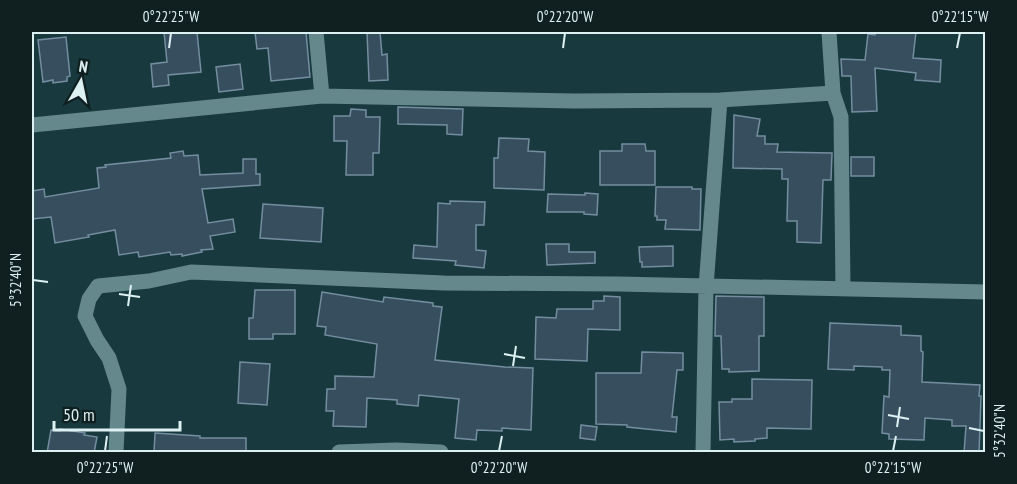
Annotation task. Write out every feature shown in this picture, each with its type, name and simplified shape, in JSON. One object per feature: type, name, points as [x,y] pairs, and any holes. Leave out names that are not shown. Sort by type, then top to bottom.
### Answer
[{"type":"street","points":[[316,32],[322,96]]},
{"type":"street","points":[[829,32],[833,93],[841,117],[843,288]]},
{"type":"street","points":[[32,125],[322,96],[574,101],[720,100],[833,93]]},
{"type":"street","points":[[703,453],[706,287],[720,100]]},
{"type":"street","points":[[116,453],[119,389],[109,358],[85,316],[89,298],[98,285],[149,281],[191,272],[444,283],[619,284],[986,292]]},
{"type":"street","points":[[339,453],[396,450],[441,453]]},
{"type":"building","points":[[164,32],[197,32],[201,72],[168,75],[169,85],[153,87],[151,64],[167,62]]},
{"type":"building","points":[[255,32],[306,32],[310,77],[271,81],[268,48],[257,49]]},
{"type":"building","points":[[367,32],[380,32],[382,55],[387,54],[388,80],[369,81]]},
{"type":"building","points":[[875,32],[916,32],[913,58],[941,60],[940,82],[915,80],[916,73],[875,68],[877,111],[852,112],[851,76],[842,76],[841,59],[865,60],[868,34],[875,35]]},
{"type":"building","points":[[66,37],[70,76],[67,77],[67,81],[43,82],[38,40]]},
{"type":"building","points":[[240,64],[243,89],[219,92],[216,67]]},
{"type":"building","points":[[398,107],[463,109],[462,135],[447,134],[447,125],[398,124]]},
{"type":"building","points":[[351,109],[366,110],[366,117],[380,117],[379,153],[373,153],[373,175],[346,175],[347,141],[334,141],[334,116],[350,116]]},
{"type":"building","points":[[734,115],[760,119],[757,136],[765,136],[765,144],[778,144],[777,152],[832,153],[831,180],[823,180],[821,243],[797,242],[797,221],[787,221],[788,179],[782,179],[782,169],[733,168]]},
{"type":"building","points":[[499,138],[529,139],[528,151],[545,152],[544,190],[494,188],[494,158],[498,158]]},
{"type":"building","points":[[622,144],[645,144],[646,151],[655,151],[655,185],[600,185],[600,151],[622,151]]},
{"type":"building","points":[[183,151],[184,156],[198,155],[200,175],[243,173],[243,159],[256,159],[256,174],[260,174],[260,185],[202,189],[208,223],[233,219],[235,232],[210,236],[213,249],[182,256],[182,254],[171,255],[170,252],[139,257],[138,252],[119,255],[115,230],[55,243],[51,217],[32,219],[32,191],[44,189],[45,197],[99,188],[97,168],[106,167],[105,165],[171,158],[170,153]]},
{"type":"building","points":[[851,157],[874,157],[874,176],[851,176]]},
{"type":"building","points":[[656,187],[701,189],[700,230],[665,229],[666,220],[657,220],[655,216]]},
{"type":"building","points":[[585,193],[598,194],[597,215],[584,214],[584,212],[547,212],[548,194],[585,195]]},
{"type":"building","points":[[450,201],[485,202],[484,225],[476,225],[476,250],[486,251],[484,268],[455,265],[456,261],[413,258],[414,245],[437,247],[438,203],[450,204]]},
{"type":"building","points":[[263,204],[323,208],[321,242],[260,238]]},
{"type":"building","points":[[546,244],[569,244],[569,252],[595,252],[595,263],[547,265]]},
{"type":"building","points":[[673,246],[673,266],[642,267],[639,247]]},
{"type":"building","points":[[255,290],[295,290],[295,334],[273,334],[273,339],[249,339],[249,318],[253,318]]},
{"type":"building","points":[[322,292],[383,302],[384,297],[433,303],[433,306],[442,307],[435,360],[533,368],[531,430],[502,428],[502,431],[477,430],[476,440],[455,438],[459,399],[419,395],[418,406],[397,404],[397,400],[367,398],[366,427],[333,426],[334,411],[326,411],[327,389],[335,389],[335,376],[374,377],[377,344],[325,335],[326,327],[317,326]]},
{"type":"building","points":[[604,296],[620,297],[620,330],[588,329],[587,361],[535,359],[536,317],[556,318],[557,309],[593,309],[593,301],[604,301]]},
{"type":"building","points":[[716,296],[764,297],[764,336],[759,336],[759,371],[729,372],[729,369],[722,369],[721,336],[715,336]]},
{"type":"building","points":[[830,323],[901,326],[901,335],[921,336],[922,382],[980,385],[979,453],[964,453],[966,426],[952,426],[952,420],[925,418],[924,440],[889,439],[889,434],[882,433],[884,396],[889,397],[890,370],[882,370],[882,367],[854,366],[854,370],[828,369]]},
{"type":"building","points":[[642,352],[683,353],[683,370],[677,370],[672,417],[677,417],[676,432],[627,427],[627,425],[596,424],[596,373],[641,373]]},
{"type":"building","points":[[240,362],[270,364],[267,405],[238,403]]},
{"type":"building","points":[[752,379],[812,380],[811,429],[767,428],[767,438],[734,442],[734,439],[720,440],[719,402],[732,402],[732,399],[752,399]]},
{"type":"building","points":[[581,425],[597,427],[595,440],[580,438]]},
{"type":"building","points":[[60,429],[97,437],[94,453],[47,453],[51,430],[60,431]]},
{"type":"building","points":[[155,433],[200,436],[200,438],[246,438],[246,453],[154,453]]}]
